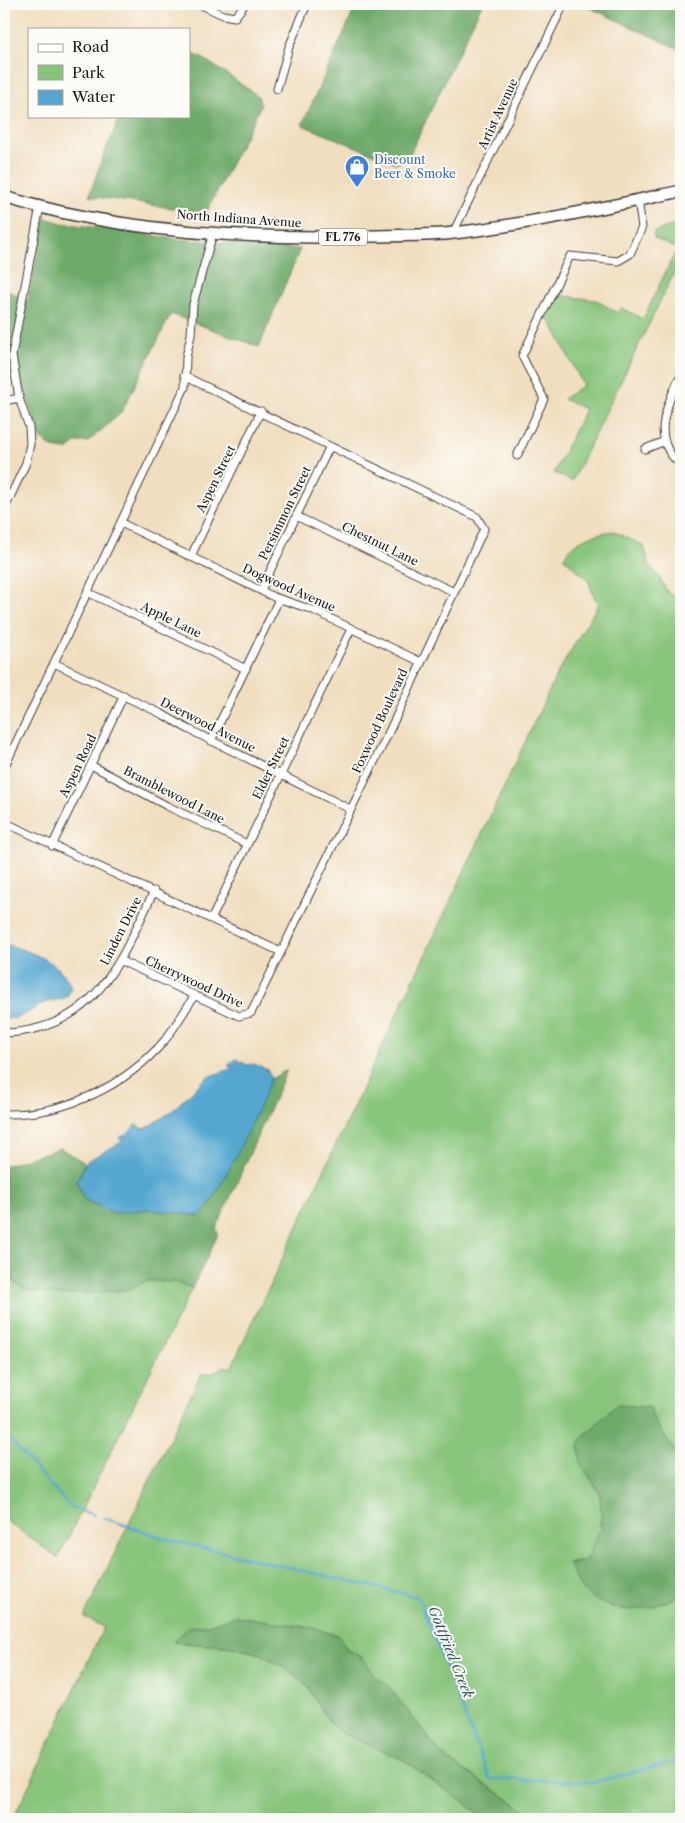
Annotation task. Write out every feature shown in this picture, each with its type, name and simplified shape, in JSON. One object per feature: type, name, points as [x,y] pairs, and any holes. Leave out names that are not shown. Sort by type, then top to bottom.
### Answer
[{"type":"main road","name":"North Indiana Avenue","points":[[4,197],[124,222],[213,233],[329,238],[453,234],[558,217],[681,191]]},
{"type":"street","points":[[199,4],[223,16],[235,18],[244,4]]},
{"type":"street","points":[[277,89],[289,47],[307,4]]},
{"type":"street","name":"Artist Avenue","points":[[453,234],[564,4]]},
{"type":"street","points":[[516,456],[544,399],[522,356],[570,256],[618,262],[630,254],[642,227],[638,200]]},
{"type":"street","points":[[4,510],[29,453],[29,427],[19,398],[12,355],[40,206]]},
{"type":"street","points":[[4,768],[185,387],[184,376],[193,304],[213,233]]},
{"type":"street","points":[[681,375],[664,412],[662,429],[670,453],[681,464]]},
{"type":"street","name":"Foxwood Boulevard","points":[[184,376],[261,411],[481,520],[483,532],[387,736],[281,952]]},
{"type":"street","points":[[4,402],[19,398]]},
{"type":"street","name":"Aspen Street","points":[[191,556],[261,411]]},
{"type":"street","points":[[645,449],[665,441]]},
{"type":"street","name":"Persimmon Street","points":[[261,590],[330,446]]},
{"type":"street","name":"Chestnut Lane","points":[[296,516],[454,592]]},
{"type":"street","name":"Dogwood Avenue","points":[[122,523],[261,590],[313,610],[421,662]]},
{"type":"street","name":"Apple Lane","points":[[87,592],[246,669]]},
{"type":"street","points":[[211,741],[280,598]]},
{"type":"street","name":"Elder Street","points":[[212,918],[351,629]]},
{"type":"street","name":"Deerwood Avenue","points":[[54,663],[124,695],[211,741],[350,809]]},
{"type":"street","name":"Aspen Road","points":[[52,846],[124,695]]},
{"type":"street","name":"Bramblewood Lane","points":[[91,766],[167,806],[247,844]]},
{"type":"street","points":[[4,822],[111,874],[154,891],[281,952]]},
{"type":"street","name":"Linden Drive","points":[[4,1032],[40,1028],[69,1016],[93,998],[104,986],[121,961],[154,891]]},
{"type":"street","name":"Cherrywood Drive","points":[[121,961],[239,1016],[247,1016],[253,1011],[281,952]]},
{"type":"street","points":[[4,1114],[28,1113],[58,1107],[95,1094],[114,1084],[134,1070],[164,1041],[195,995]]},
{"type":"green space","points":[[357,4],[482,4],[407,160],[396,163],[302,125]]},
{"type":"green space","points":[[582,4],[681,4],[681,50]]},
{"type":"green space","points":[[190,52],[204,59],[258,96],[261,105],[206,213],[89,196],[105,151],[120,118],[190,118]]},
{"type":"green space","points":[[45,218],[62,223],[177,239],[300,249],[259,347],[171,314],[121,413],[88,442],[77,442],[67,450],[62,450],[47,444],[39,434],[15,362],[4,357],[4,289],[28,301]]},
{"type":"green space","points":[[671,226],[681,226],[681,259],[572,481],[554,473],[585,409],[563,399],[583,385],[551,322],[546,319],[557,295],[596,300],[618,313],[621,308],[643,319],[677,249],[654,238],[654,232]]},
{"type":"green space","points":[[613,531],[644,546],[649,564],[668,593],[681,600],[681,1480],[677,1454],[653,1419],[650,1407],[593,1484],[599,1493],[602,1512],[597,1533],[585,1561],[569,1563],[673,1599],[681,1594],[681,1819],[539,1819],[450,1761],[438,1750],[388,1686],[377,1678],[362,1657],[347,1650],[339,1636],[317,1629],[236,1616],[208,1625],[189,1627],[174,1642],[233,1647],[260,1654],[284,1667],[307,1686],[326,1717],[341,1733],[404,1760],[487,1819],[13,1819],[104,1627],[84,1617],[201,1374],[212,1373],[226,1366],[231,1368],[557,674],[599,603],[595,599],[588,580],[564,558],[572,546],[585,538]]},
{"type":"green space","points":[[287,1070],[216,1229],[218,1233],[215,1241],[192,1288],[175,1282],[147,1281],[127,1290],[58,1295],[26,1290],[4,1275],[4,1166],[60,1148],[85,1163],[77,1182],[80,1190],[113,1213],[147,1209],[194,1215],[208,1209],[271,1079]]},
{"type":"green space","points":[[4,1275],[26,1290],[127,1290],[147,1281],[175,1282],[192,1288],[58,1558],[4,1519]]},
{"type":"green space","points":[[616,1405],[650,1407],[653,1419],[677,1454],[681,1480],[681,1594],[658,1605],[633,1610],[609,1606],[597,1601],[583,1590],[568,1563],[573,1564],[585,1561],[601,1528],[600,1492],[581,1465],[579,1445],[582,1438]]},
{"type":"green space","points":[[236,1616],[317,1629],[339,1636],[347,1650],[362,1657],[377,1678],[388,1686],[438,1750],[450,1761],[539,1819],[487,1819],[404,1760],[341,1733],[326,1717],[307,1686],[284,1667],[260,1654],[233,1647],[173,1642],[189,1627],[208,1625]]},
{"type":"water","points":[[4,944],[44,958],[53,964],[67,979],[71,988],[67,997],[43,1003],[19,1017],[4,1019]]},
{"type":"water","points":[[236,1059],[247,1065],[254,1064],[268,1070],[271,1079],[226,1175],[206,1209],[199,1216],[147,1209],[113,1213],[84,1199],[77,1182],[87,1161],[120,1143],[122,1141],[119,1138],[129,1133],[136,1124],[143,1129],[147,1128],[172,1111],[207,1077],[231,1069],[232,1066],[229,1067],[229,1064]]},
{"type":"waterway","name":"Gottfried Creek","points":[[4,1433],[70,1507],[94,1515]]},
{"type":"waterway","name":"Gottfried Creek","points":[[104,1518],[169,1540],[418,1597],[490,1779],[594,1782],[681,1760]]},
{"type":"place","name":"Discount Beer & Smoke","points":[[357,188]]}]
